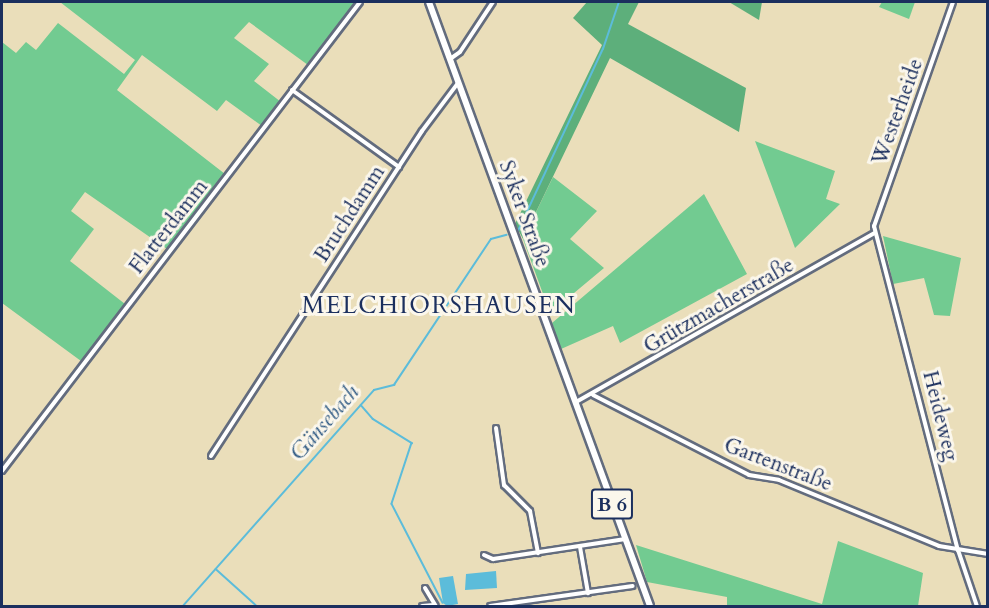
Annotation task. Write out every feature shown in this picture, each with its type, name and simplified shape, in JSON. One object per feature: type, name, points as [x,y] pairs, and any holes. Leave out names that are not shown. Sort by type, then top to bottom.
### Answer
[{"type":"main road","name":"Syker Straße","points":[[429,2],[650,606]]},
{"type":"street","name":"Flatterdamm","points":[[2,471],[360,2]]},
{"type":"street","points":[[450,58],[459,52],[492,2]]},
{"type":"street","name":"Westerheide","points":[[875,233],[875,219],[953,2]]},
{"type":"street","name":"Bruchdamm","points":[[211,456],[399,167],[459,83]]},
{"type":"street","points":[[292,90],[399,167]]},
{"type":"street","name":"Grützmacherstraße","points":[[575,402],[593,395],[875,233]]},
{"type":"street","name":"Heideweg","points":[[875,233],[958,550],[977,606]]},
{"type":"street","name":"Gartenstraße","points":[[593,395],[749,475],[779,480],[958,550],[987,554]]},
{"type":"street","points":[[496,428],[504,485],[530,511],[538,553]]},
{"type":"street","points":[[484,555],[493,559],[625,539]]},
{"type":"street","points":[[580,547],[588,593]]},
{"type":"street","points":[[490,606],[633,586]]},
{"type":"street","points":[[425,588],[436,606]]},
{"type":"street","points":[[422,606],[436,606]]},
{"type":"green space","points":[[60,2],[356,2],[308,65],[249,22],[234,38],[269,64],[254,81],[281,102],[262,126],[226,100],[217,111],[142,55],[117,90],[225,174],[167,249],[85,192],[71,211],[94,229],[70,261],[125,304],[81,361],[2,303],[2,42],[16,53],[26,42],[36,50],[58,23],[124,74],[135,60]]},
{"type":"green space","points":[[587,2],[639,2],[628,24],[746,88],[739,132],[610,58],[523,239],[515,224],[602,45],[573,18]]},
{"type":"green space","points":[[729,2],[762,2],[759,20]]},
{"type":"green space","points":[[882,2],[915,2],[909,19],[879,7]]},
{"type":"green space","points":[[755,141],[835,171],[826,199],[840,204],[795,248]]},
{"type":"green space","points":[[553,177],[597,211],[570,239],[604,268],[550,313],[523,239]]},
{"type":"green space","points":[[704,194],[747,274],[620,343],[613,326],[561,349],[552,323]]},
{"type":"green space","points":[[883,236],[961,258],[950,316],[934,315],[924,278],[893,284]]},
{"type":"green space","points":[[838,541],[923,573],[918,606],[727,606],[727,597],[647,582],[636,545],[822,604]]},
{"type":"water","points":[[496,571],[497,588],[465,590],[466,574]]},
{"type":"water","points":[[453,576],[458,604],[447,606],[443,603],[439,578]]},
{"type":"waterway","name":"Gänsebach","points":[[518,231],[603,49],[619,2]]},
{"type":"waterway","name":"Gänsebach","points":[[183,606],[374,390],[394,385],[491,239],[506,235]]},
{"type":"waterway","points":[[361,405],[373,419],[412,443],[392,504],[443,603]]},
{"type":"waterway","points":[[216,569],[257,606]]},
{"type":"district","name":"MELCHIORSHAUSEN","points":[[439,306]]}]
